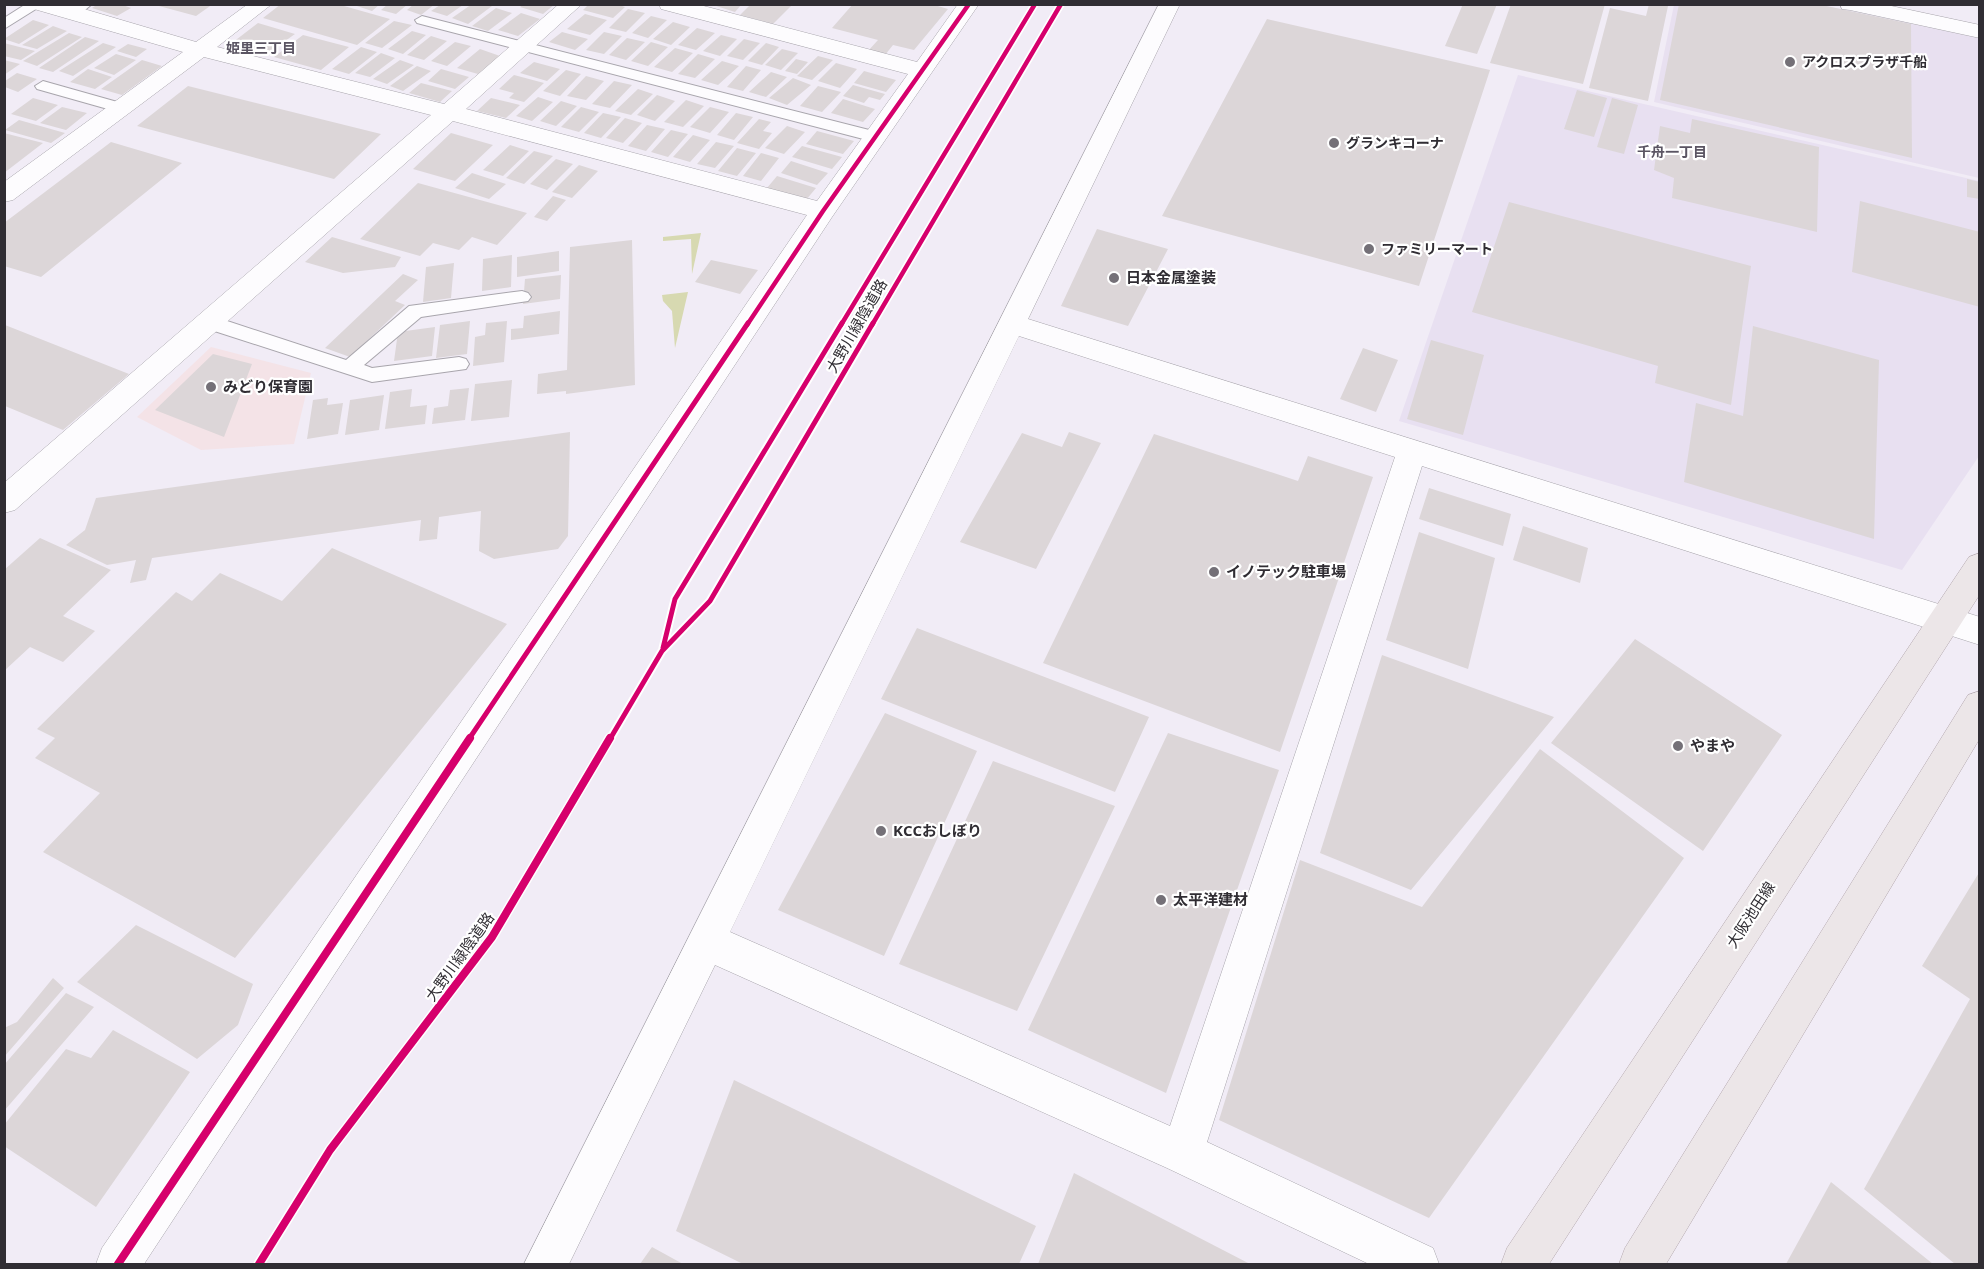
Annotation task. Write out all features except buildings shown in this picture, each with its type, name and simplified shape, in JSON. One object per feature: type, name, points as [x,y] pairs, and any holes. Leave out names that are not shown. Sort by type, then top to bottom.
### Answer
[{"type":"main road","name":"大阪池田線","points":[[1523,1264],[1980,566]]},
{"type":"main road","points":[[1641,1264],[1980,706]]},
{"type":"street","points":[[42,4],[79,9],[201,50],[448,112],[823,211]]},
{"type":"street","points":[[6,191],[262,4]]},
{"type":"street","points":[[4,501],[572,4]]},
{"type":"street","points":[[669,4],[921,70]]},
{"type":"street","points":[[120,1260],[823,211],[969,4]]},
{"type":"street","points":[[546,1264],[1170,4]]},
{"type":"street","points":[[1850,4],[1980,32]]},
{"type":"street","points":[[1012,324],[1980,631]]},
{"type":"street","points":[[1182,1153],[1412,451]]},
{"type":"street","points":[[706,941],[1182,1153],[1417,1264]]},
{"type":"lane","points":[[4,25],[37,4]]},
{"type":"lane","points":[[422,20],[875,137]]},
{"type":"lane","points":[[43,86],[122,108]]},
{"type":"lane","points":[[350,368],[416,311],[522,297]]},
{"type":"lane","points":[[209,322],[372,375],[459,364]]},
{"type":"shaded area","name":"アクロスプラザ千船","points":[[1674,5],[1821,5],[1979,38],[1979,178],[1654,102]]},
{"type":"shaded area","points":[[1518,75],[1979,181],[1979,456],[1902,570],[1399,421]]},
{"type":"shaded area","points":[[211,347],[311,373],[294,444],[201,450],[137,417]]},
{"type":"green space","points":[[701,233],[692,274],[691,239],[663,241],[663,237]]},
{"type":"green space","points":[[688,292],[675,348],[672,311],[663,301],[662,295]]},
{"type":"cycle path","points":[[118,1264],[823,211],[969,4]]},
{"type":"cycle path","name":"大野川緑陰道路","points":[[663,648],[675,599],[1035,4]]},
{"type":"cycle path","name":"大野川緑陰道路","points":[[259,1264],[330,1150],[492,937],[662,651],[710,601],[1061,4]]},
{"type":"place","name":"アクロスプラザ千船","points":[[1790,62]]},
{"type":"place","name":"グランキコーナ","points":[[1334,143]]},
{"type":"place","name":"ファミリーマート","points":[[1369,249]]},
{"type":"place","name":"日本金属塗装","points":[[1114,278]]},
{"type":"place","name":"みどり保育園","points":[[211,387]]},
{"type":"place","name":"イノテック駐車場","points":[[1214,572]]},
{"type":"place","name":"やまや","points":[[1678,746]]},
{"type":"place","name":"KCCおしぼり","points":[[881,831]]},
{"type":"place","name":"太平洋建材","points":[[1161,900]]},
{"type":"district","name":"姫里三丁目","points":[[261,48]]},
{"type":"district","name":"千舟一丁目","points":[[1672,152]]}]
